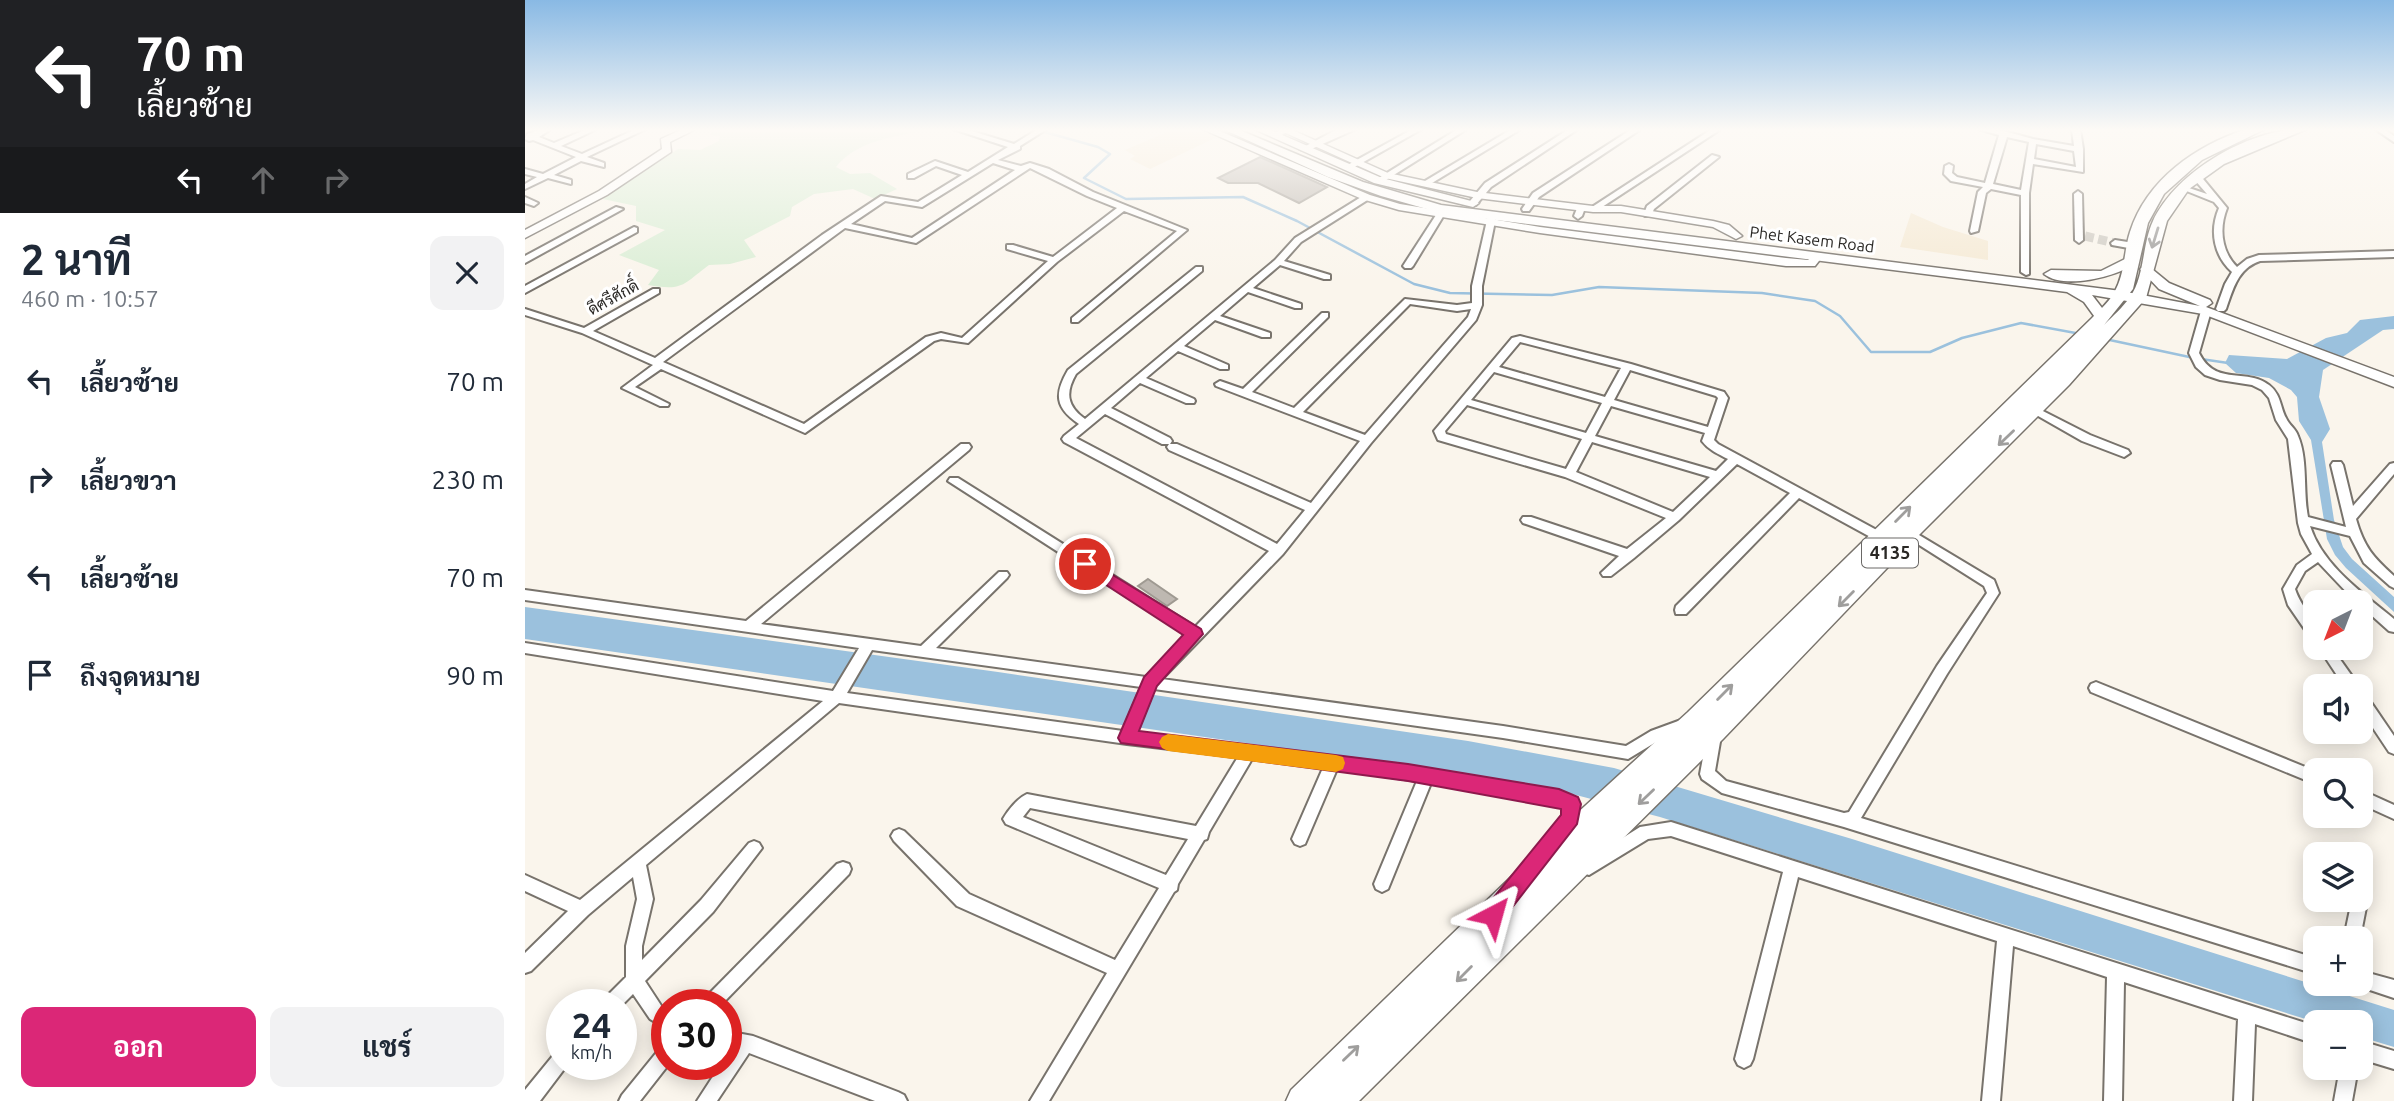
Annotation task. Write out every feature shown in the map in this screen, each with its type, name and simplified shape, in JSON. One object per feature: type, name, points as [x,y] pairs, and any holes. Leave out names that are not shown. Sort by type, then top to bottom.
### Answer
[{"type":"main road","name":"Phet Kasem Road","points":[[1337,180],[1389,197],[1491,219],[2026,272],[2054,281]]},
{"type":"main road","name":"Phet Kasem Road","points":[[1393,180],[1475,199],[1528,204],[1736,236],[1814,251]]},
{"type":"main road","points":[[2132,291],[2132,253],[2148,205],[2169,180]]},
{"type":"main road","points":[[2132,291],[2147,269],[2161,219],[2191,180]]},
{"type":"main road","name":"Phet Kasem Road","points":[[1834,253],[2132,291],[2221,309],[2281,335]]},
{"type":"main road","points":[[2054,281],[2117,272],[2132,253]]},
{"type":"main road","points":[[2147,269],[2164,286],[2205,307]]},
{"type":"main road","points":[[2054,281],[2089,299],[2109,319],[2154,306],[2205,307]]},
{"type":"main road","name":"4135","points":[[1302,1101],[1493,915],[1592,833],[1909,533],[2035,410],[2080,350],[2132,291]]},
{"type":"main road","name":"Phet Kasem Road","points":[[2205,307],[2360,363],[2394,369]]},
{"type":"main road","name":"4135","points":[[1706,726],[1880,537],[2025,397],[2080,350]]},
{"type":"main road","name":"Phet Kasem Road","points":[[2360,363],[2394,382]]},
{"type":"main road","name":"4135","points":[[1337,1101],[1545,896],[1592,833]]},
{"type":"street","points":[[561,180],[568,182]]},
{"type":"street","points":[[525,235],[621,180]]},
{"type":"street","points":[[664,404],[627,388],[884,198],[919,205],[961,180]]},
{"type":"street","points":[[845,225],[913,241],[1005,180]]},
{"type":"street","points":[[1065,180],[1122,208],[1184,230],[1075,320]]},
{"type":"street","points":[[1127,738],[1150,682],[1279,551],[1367,440],[1473,318],[1491,219],[1440,215],[1366,197],[1337,180]]},
{"type":"street","points":[[1399,180],[1424,184],[1475,199],[1495,180]]},
{"type":"street","points":[[1424,184],[1430,180]]},
{"type":"street","points":[[1528,204],[1562,180]]},
{"type":"street","points":[[1593,209],[1637,180]]},
{"type":"street","points":[[1648,214],[1650,208],[1685,180]]},
{"type":"street","points":[[1962,180],[2025,193]]},
{"type":"street","points":[[1974,231],[1983,192],[1990,180]]},
{"type":"street","points":[[2026,272],[2027,180]]},
{"type":"street","points":[[2199,180],[2223,208],[2217,221],[2220,248],[2228,265],[2236,271]]},
{"type":"street","points":[[2183,188],[2215,200]]},
{"type":"street","points":[[2078,194],[2081,235]]},
{"type":"street","points":[[1279,551],[1068,439],[1247,289],[1298,240],[1366,197]]},
{"type":"street","points":[[525,312],[585,331],[805,429],[933,338],[941,336],[964,341],[1054,260],[1122,208]]},
{"type":"street","points":[[525,260],[619,209]]},
{"type":"street","points":[[1579,212],[1621,209],[1725,227],[1736,236]]},
{"type":"street","points":[[1408,266],[1440,215]]},
{"type":"street","points":[[525,290],[634,230]]},
{"type":"street","points":[[2115,243],[2132,253]]},
{"type":"street","points":[[1010,247],[1054,260]]},
{"type":"street","points":[[2221,309],[2236,271],[2247,261],[2259,258],[2394,254]]},
{"type":"street","points":[[1278,262],[1327,277]]},
{"type":"street","points":[[1086,424],[1073,416],[1063,403],[1063,390],[1072,372],[1199,269]]},
{"type":"street","points":[[1247,289],[1298,306]]},
{"type":"street","name":"ดีศรีศักดิ์","points":[[585,331],[656,291]]},
{"type":"street","points":[[1296,413],[1408,301],[1457,308],[1477,305]]},
{"type":"street","points":[[2205,307],[2195,357],[2203,370],[2212,375],[2262,386],[2273,394],[2280,417],[2293,435],[2309,522],[2307,533],[2319,555],[2394,626]]},
{"type":"street","points":[[1245,393],[1325,315]]},
{"type":"street","points":[[1214,317],[1266,335]]},
{"type":"street","points":[[1675,517],[1569,474],[1442,437],[1439,431],[1520,339],[1627,366],[1720,394],[1723,398],[1708,440],[1714,447],[1880,537]]},
{"type":"street","points":[[1177,347],[1224,367]]},
{"type":"street","points":[[1569,474],[1627,366]]},
{"type":"street","points":[[1492,368],[1710,431]]},
{"type":"street","points":[[1139,379],[1190,401]]},
{"type":"street","points":[[1220,384],[1367,440]]},
{"type":"street","points":[[1464,401],[1717,475]]},
{"type":"street","points":[[1104,410],[1169,444],[1313,509]]},
{"type":"street","points":[[2035,410],[2086,438],[2124,453]]},
{"type":"street","points":[[748,627],[965,447]]},
{"type":"street","points":[[1607,573],[1675,517],[1735,459]]},
{"type":"street","points":[[2337,465],[2350,518],[2349,532],[2368,560],[2394,583]]},
{"type":"street","points":[[2350,518],[2394,467]]},
{"type":"street","points":[[954,481],[1195,634]]},
{"type":"street","points":[[1681,610],[1798,492]]},
{"type":"street","points":[[1527,520],[1630,555]]},
{"type":"street","points":[[2309,522],[2349,532]]},
{"type":"street","points":[[1844,820],[1854,817],[1942,670],[1993,593],[1990,583],[1985,579],[1909,533]]},
{"type":"street","points":[[2303,616],[2289,589],[2301,568],[2319,555]]},
{"type":"street","points":[[923,652],[1003,575]]},
{"type":"street","points":[[525,595],[868,645],[994,659],[1521,733],[1628,753],[1656,735],[1706,726],[1707,774],[1722,786],[1844,820],[2303,962]]},
{"type":"street","points":[[525,965],[582,909],[837,697],[868,645]]},
{"type":"street","points":[[525,648],[837,697],[1127,738],[1427,775],[1559,798],[1571,804],[1570,818],[1493,915]]},
{"type":"street","points":[[2095,688],[2303,773]]},
{"type":"street","points":[[2373,717],[2394,748]]},
{"type":"street","points":[[1039,1101],[1249,752]]},
{"type":"street","points":[[1300,839],[1332,763]]},
{"type":"street","points":[[1382,884],[1427,775]]},
{"type":"street","points":[[1171,885],[1011,819],[1027,801],[1202,834]]},
{"type":"street","points":[[2373,802],[2394,812]]},
{"type":"street","points":[[1545,896],[1644,832],[1671,829],[2303,1031]]},
{"type":"street","points":[[899,836],[963,900],[1119,970]]},
{"type":"street","points":[[625,989],[707,906],[754,848]]},
{"type":"street","points":[[638,863],[645,899],[633,946],[634,980],[651,1006]]},
{"type":"street","points":[[1744,1059],[1792,867]]},
{"type":"street","points":[[726,989],[843,869]]},
{"type":"street","points":[[525,883],[582,909]]},
{"type":"street","points":[[1991,1101],[2006,936]]},
{"type":"street","points":[[2113,1101],[2116,973]]},
{"type":"street","points":[[2373,983],[2394,989]]},
{"type":"street","points":[[2243,1101],[2247,1012]]},
{"type":"street","points":[[742,1043],[898,1101]]},
{"type":"street","points":[[706,1101],[745,1044]]},
{"type":"street","points":[[2373,1053],[2394,1060]]},
{"type":"street","points":[[628,1101],[651,1073]]},
{"type":"street","points":[[528,1101],[546,1078]]},
{"type":"street","points":[[2343,1101],[2347,1080]]},
{"type":"shaded area","points":[[1911,213],[1943,227],[1988,241],[1988,260],[1900,247]]},
{"type":"green space","points":[[631,180],[882,180],[897,189],[875,199],[853,189],[814,194],[792,207],[790,216],[744,240],[756,257],[730,264],[709,265],[676,287],[648,285],[659,270],[619,255],[665,230],[636,221],[636,206],[603,199]]},
{"type":"water","points":[[2394,316],[2394,329],[2383,330],[2323,370],[2319,397],[2330,429],[2322,442],[2334,520],[2343,547],[2352,559],[2394,597],[2394,612],[2346,568],[2327,539],[2311,440],[2299,421],[2297,397],[2291,390],[2269,378],[2236,373],[2225,363],[2229,355],[2287,359],[2326,338],[2347,333],[2360,320]]},
{"type":"water","points":[[525,607],[998,672],[1468,741],[1614,768],[1852,839],[2303,981],[2303,996],[2350,996],[2394,1010],[2394,1047],[2373,1041],[2373,1010],[2303,1010],[2303,1018],[1660,817],[1576,795],[1495,779],[525,639]]},
{"type":"building","points":[[1223,180],[1312,180],[1327,187],[1299,203],[1258,183],[1228,183]]},
{"type":"building","points":[[1148,579],[1177,599],[1167,606],[1138,586]]},
{"type":"waterway","points":[[1089,180],[1126,199],[1243,197],[1297,221],[1414,284],[1450,293],[1552,295],[1599,287],[1762,293],[1815,301],[1840,316],[1871,352],[1930,352],[1962,338],[2021,323],[2081,334]]},
{"type":"waterway","points":[[2105,339],[2194,358]]},
{"type":"waterway","points":[[2201,359],[2228,363]]},
{"type":"tunnel","points":[[2085,236],[2115,243]]},
{"type":"slow traffic","points":[[1168,742],[1336,763]]},
{"type":"route","points":[[1085,564],[1195,634],[1150,682],[1127,738],[1408,772],[1559,798],[1571,804],[1570,818],[1493,915]]}]
